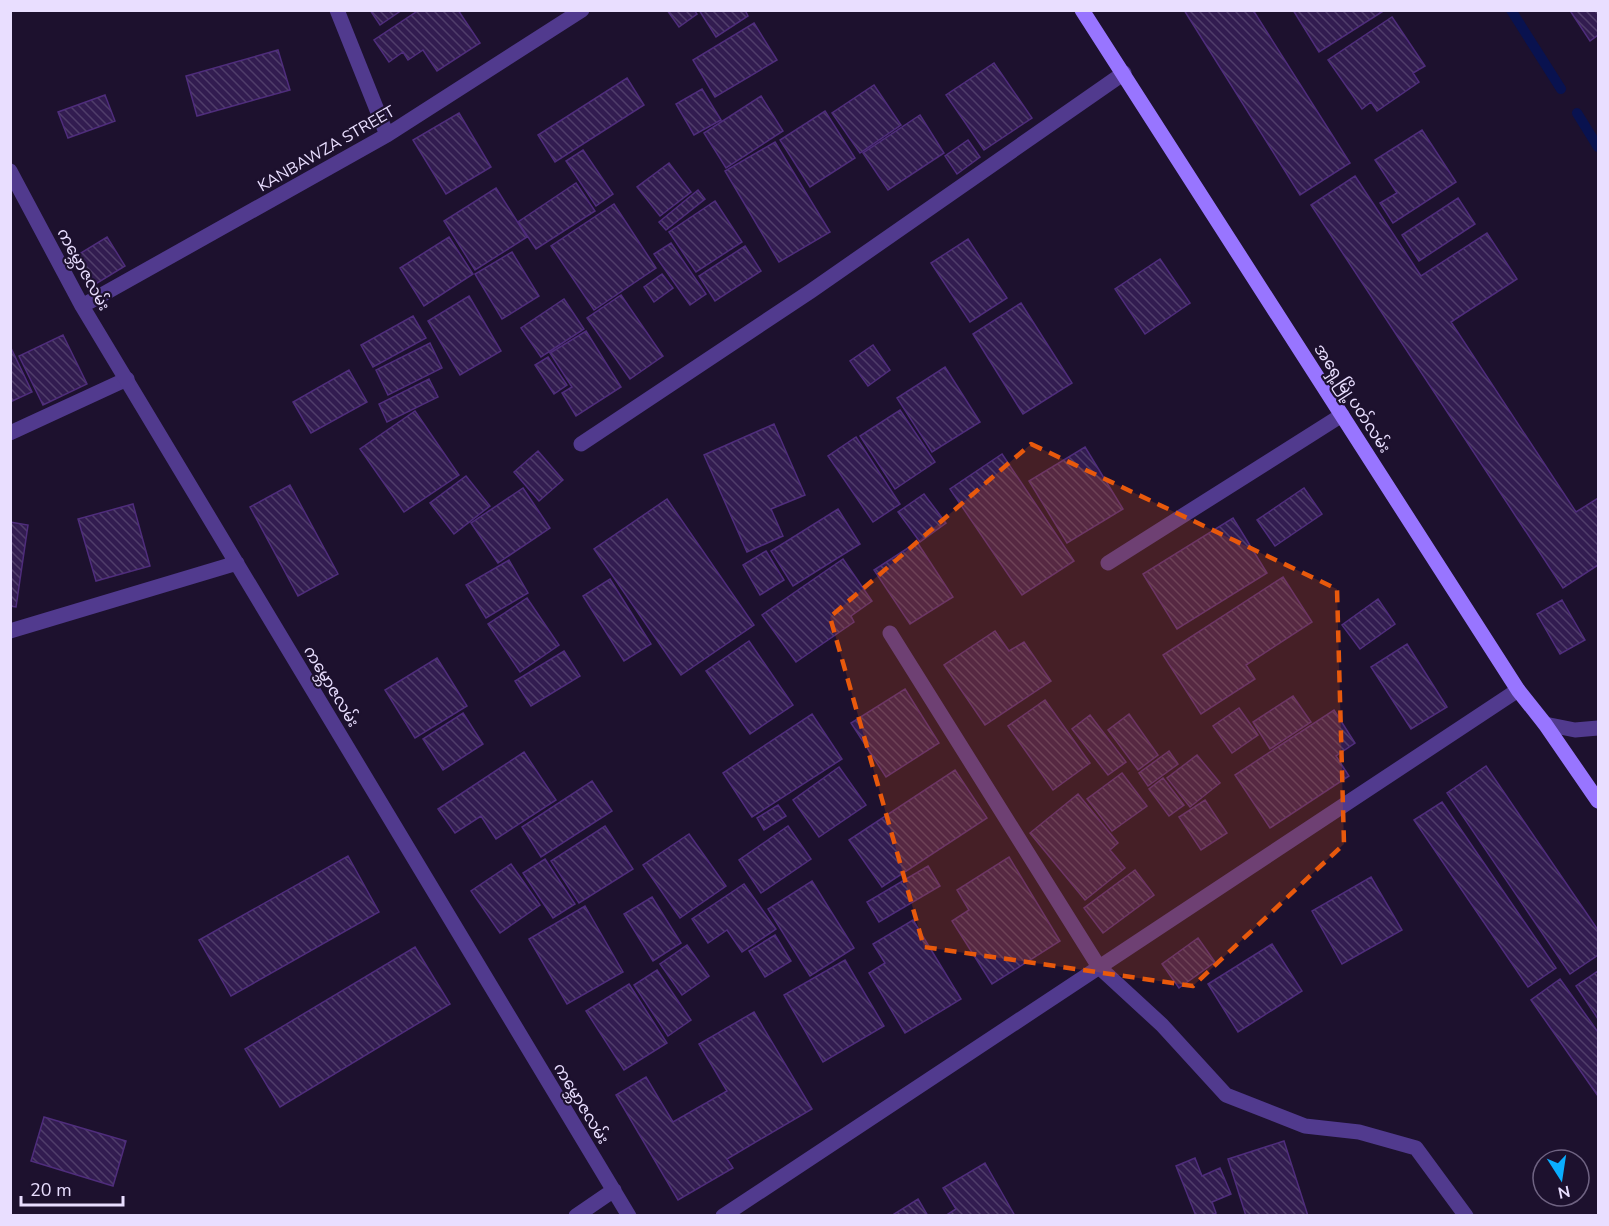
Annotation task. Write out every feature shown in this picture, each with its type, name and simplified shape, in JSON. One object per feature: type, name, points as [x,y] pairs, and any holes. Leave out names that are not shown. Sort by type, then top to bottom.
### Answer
[{"type":"street","points":[[337,10],[387,135]]},
{"type":"street","name":"KANBAWZA STREET","points":[[82,306],[387,135],[582,10]]},
{"type":"street","name":"အရှေ့မြို့ပတ်လမ်း","points":[[1082,10],[1518,690],[1599,801]]},
{"type":"street","points":[[581,444],[811,291],[1124,73]]},
{"type":"street","name":"ကမ္ဘောဇလမ်း","points":[[11,175],[82,306],[629,1215]]},
{"type":"street","points":[[10,433],[127,379]]},
{"type":"street","points":[[1108,563],[1342,415]]},
{"type":"street","points":[[10,631],[237,563]]},
{"type":"street","points":[[890,633],[1099,967],[1162,1025],[1226,1095],[1305,1126],[1359,1132],[1416,1148],[1466,1215]]},
{"type":"street","points":[[723,1215],[1518,690]]},
{"type":"street","points":[[1545,724],[1575,730],[1599,728]]},
{"type":"street","points":[[576,1215],[614,1190]]},
{"type":"highlighted area","points":[[1031,444],[1337,589],[1344,844],[1193,986],[924,947],[830,617]]},
{"type":"building","points":[[370,10],[402,10],[380,25]]},
{"type":"building","points":[[419,10],[458,10],[480,43],[437,71],[423,50],[408,60],[403,52],[389,62],[374,40]]},
{"type":"building","points":[[667,10],[694,10],[697,14],[679,27]]},
{"type":"building","points":[[699,10],[745,10],[748,16],[716,37]]},
{"type":"building","points":[[1184,10],[1253,10],[1350,163],[1300,195]]},
{"type":"building","points":[[1293,10],[1385,10],[1319,52]]},
{"type":"building","points":[[1573,10],[1598,10],[1598,35],[1590,41],[1571,12]]},
{"type":"building","points":[[1392,17],[1425,66],[1413,73],[1419,82],[1377,111],[1371,102],[1362,109],[1328,60]]},
{"type":"building","points":[[754,23],[777,60],[715,97],[693,60]]},
{"type":"building","points":[[278,50],[290,90],[197,116],[186,76]]},
{"type":"building","points":[[994,63],[1032,118],[984,150],[946,95]]},
{"type":"building","points":[[627,78],[644,105],[555,162],[538,135]]},
{"type":"building","points":[[874,85],[901,125],[860,153],[832,113]]},
{"type":"building","points":[[702,89],[721,120],[694,135],[676,104]]},
{"type":"building","points":[[105,95],[115,121],[68,138],[58,112]]},
{"type":"building","points":[[761,96],[783,131],[726,168],[704,133]]},
{"type":"building","points":[[825,111],[855,158],[810,187],[780,140]]},
{"type":"building","points":[[459,113],[491,167],[446,194],[413,140]]},
{"type":"building","points":[[920,115],[944,153],[888,190],[863,153]]},
{"type":"building","points":[[1422,130],[1456,182],[1393,223],[1380,203],[1397,193],[1375,160]]},
{"type":"building","points":[[968,140],[980,157],[957,174],[945,156]]},
{"type":"building","points":[[775,142],[830,232],[779,262],[725,171]]},
{"type":"building","points":[[583,150],[613,194],[596,206],[566,161]]},
{"type":"building","points":[[669,163],[691,192],[660,216],[637,187]]},
{"type":"building","points":[[1355,176],[1421,276],[1487,233],[1517,279],[1451,322],[1576,512],[1598,498],[1598,565],[1563,588],[1311,205]]},
{"type":"building","points":[[576,183],[595,211],[536,249],[518,222]]},
{"type":"building","points":[[496,188],[527,237],[475,270],[444,221]]},
{"type":"building","points":[[698,190],[705,199],[666,230],[659,222]]},
{"type":"building","points":[[1458,198],[1475,224],[1419,261],[1402,235]]},
{"type":"building","points":[[715,201],[742,242],[696,272],[669,232]]},
{"type":"building","points":[[614,204],[656,268],[594,310],[551,246]]},
{"type":"building","points":[[107,237],[125,266],[94,285],[76,256]]},
{"type":"building","points":[[449,237],[473,274],[424,306],[400,268]]},
{"type":"building","points":[[968,239],[1007,298],[970,322],[931,263]]},
{"type":"building","points":[[671,243],[706,294],[690,305],[654,254]]},
{"type":"building","points":[[745,246],[761,271],[715,301],[699,276]]},
{"type":"building","points":[[512,252],[539,296],[502,319],[475,274]]},
{"type":"building","points":[[1160,259],[1190,303],[1145,334],[1115,289]]},
{"type":"building","points":[[662,274],[673,288],[654,302],[644,287]]},
{"type":"building","points":[[621,295],[663,356],[630,379],[587,318]]},
{"type":"building","points":[[469,296],[501,351],[460,375],[428,321]]},
{"type":"building","points":[[564,299],[584,329],[541,357],[521,328]]},
{"type":"building","points":[[1021,303],[1072,383],[1023,414],[973,334]]},
{"type":"building","points":[[413,316],[426,338],[373,367],[361,345]]},
{"type":"building","points":[[586,331],[621,387],[576,416],[562,393],[572,387],[550,353]]},
{"type":"building","points":[[63,335],[87,384],[43,405],[19,356]]},
{"type":"building","points":[[430,343],[442,368],[388,395],[376,370]]},
{"type":"building","points":[[873,345],[890,370],[868,386],[850,361]]},
{"type":"building","points":[[10,346],[32,392],[10,402]]},
{"type":"building","points":[[548,357],[567,385],[554,394],[535,365]]},
{"type":"building","points":[[945,367],[980,422],[932,452],[897,398]]},
{"type":"building","points":[[349,370],[367,402],[311,433],[293,402]]},
{"type":"building","points":[[429,379],[438,397],[387,422],[379,404]]},
{"type":"building","points":[[900,410],[935,462],[895,489],[860,436]]},
{"type":"building","points":[[415,411],[459,475],[404,512],[360,449]]},
{"type":"building","points":[[774,424],[805,495],[771,509],[783,536],[747,552],[704,455]]},
{"type":"building","points":[[856,437],[900,504],[873,522],[828,456]]},
{"type":"building","points":[[1085,447],[1123,509],[1067,543],[1029,481]]},
{"type":"building","points":[[538,451],[563,480],[539,501],[514,472]]},
{"type":"building","points":[[1002,454],[1074,561],[1022,595],[950,489]]},
{"type":"building","points":[[466,476],[490,506],[454,534],[430,503]]},
{"type":"building","points":[[290,485],[338,574],[298,596],[250,507]]},
{"type":"building","points":[[523,488],[550,528],[498,563],[471,523]]},
{"type":"building","points":[[1304,488],[1322,514],[1275,546],[1257,520]]},
{"type":"building","points":[[924,494],[946,523],[920,542],[898,512]]},
{"type":"building","points":[[667,499],[754,625],[681,675],[594,549]]},
{"type":"building","points":[[133,504],[150,566],[96,581],[78,519]]},
{"type":"building","points":[[838,509],[860,544],[793,586],[771,551]]},
{"type":"building","points":[[1233,518],[1267,573],[1177,629],[1143,574]]},
{"type":"building","points":[[10,522],[28,525],[16,607],[10,606]]},
{"type":"building","points":[[917,542],[953,597],[910,624],[874,570]]},
{"type":"building","points":[[766,551],[784,580],[760,595],[743,565]]},
{"type":"building","points":[[843,559],[872,601],[851,616],[854,622],[796,662],[762,615]]},
{"type":"building","points":[[509,560],[528,593],[486,618],[466,585]]},
{"type":"building","points":[[1283,577],[1312,622],[1246,665],[1255,679],[1201,714],[1163,655]]},
{"type":"building","points":[[610,579],[651,644],[624,661],[583,596]]},
{"type":"building","points":[[527,598],[559,645],[520,672],[488,624]]},
{"type":"building","points":[[1378,599],[1395,624],[1360,649],[1342,625]]},
{"type":"building","points":[[1562,600],[1585,640],[1560,654],[1537,614]]},
{"type":"building","points":[[995,631],[1009,651],[1024,642],[1051,681],[985,725],[944,665]]},
{"type":"building","points":[[749,641],[793,705],[750,734],[706,671]]},
{"type":"building","points":[[1407,644],[1447,707],[1411,729],[1371,667]]},
{"type":"building","points":[[564,651],[580,676],[531,706],[515,681]]},
{"type":"building","points":[[437,658],[467,706],[415,738],[385,690]]},
{"type":"building","points":[[905,689],[939,743],[886,777],[851,723]]},
{"type":"building","points":[[1293,696],[1311,722],[1270,749],[1253,722]]},
{"type":"building","points":[[1045,700],[1090,763],[1053,790],[1008,726]]},
{"type":"building","points":[[1239,708],[1258,735],[1232,753],[1213,726]]},
{"type":"building","points":[[1334,710],[1355,743],[1336,756],[1349,776],[1270,828],[1235,775]]},
{"type":"building","points":[[463,713],[483,744],[443,770],[423,739]]},
{"type":"building","points":[[812,714],[842,759],[752,817],[723,773]]},
{"type":"building","points":[[1129,714],[1158,755],[1138,770],[1108,730]]},
{"type":"building","points":[[1090,715],[1126,762],[1108,775],[1072,729]]},
{"type":"building","points":[[1169,751],[1178,764],[1148,786],[1139,773]]},
{"type":"building","points":[[524,752],[556,800],[496,839],[481,816],[455,833],[438,809]]},
{"type":"building","points":[[1197,755],[1220,783],[1190,807],[1167,778]]},
{"type":"building","points":[[1486,766],[1598,930],[1598,955],[1570,974],[1447,793]]},
{"type":"building","points":[[839,767],[866,805],[819,837],[793,800]]},
{"type":"building","points":[[955,770],[987,818],[882,887],[849,840]]},
{"type":"building","points":[[1122,773],[1147,806],[1112,831],[1087,799]]},
{"type":"building","points":[[1163,778],[1184,805],[1169,816],[1149,789]]},
{"type":"building","points":[[592,781],[612,811],[541,857],[522,827]]},
{"type":"building","points":[[1078,794],[1118,843],[1110,850],[1125,868],[1085,900],[1030,833]]},
{"type":"building","points":[[1205,800],[1227,833],[1201,850],[1179,817]]},
{"type":"building","points":[[1442,802],[1556,968],[1528,987],[1414,820]]},
{"type":"building","points":[[778,805],[786,816],[764,830],[757,818]]},
{"type":"building","points":[[605,826],[633,869],[579,903],[551,861]]},
{"type":"building","points":[[788,826],[811,859],[761,893],[739,860]]},
{"type":"building","points":[[689,834],[726,886],[680,918],[643,865]]},
{"type":"building","points":[[348,856],[379,912],[231,996],[199,940]]},
{"type":"building","points":[[1009,857],[1060,941],[992,984],[952,921],[969,910],[957,890]]},
{"type":"building","points":[[545,859],[575,904],[553,918],[523,873]]},
{"type":"building","points":[[511,864],[540,905],[500,933],[471,891]]},
{"type":"building","points":[[928,866],[940,886],[879,922],[867,902]]},
{"type":"building","points":[[1135,870],[1154,895],[1103,933],[1084,908]]},
{"type":"building","points":[[1371,877],[1402,930],[1342,964],[1312,911]]},
{"type":"building","points":[[812,881],[854,948],[810,976],[768,909]]},
{"type":"building","points":[[744,884],[776,929],[742,952],[727,930],[708,943],[692,919]]},
{"type":"building","points":[[652,897],[681,943],[653,961],[624,914]]},
{"type":"building","points":[[585,906],[623,972],[567,1004],[529,939]]},
{"type":"building","points":[[913,920],[961,999],[905,1033],[869,973],[885,963],[873,944]]},
{"type":"building","points":[[775,935],[791,961],[765,977],[749,951]]},
{"type":"building","points":[[1198,938],[1215,962],[1179,988],[1162,964]]},
{"type":"building","points":[[1272,944],[1302,991],[1238,1032],[1208,984]]},
{"type":"building","points":[[687,945],[709,976],[682,995],[660,964]]},
{"type":"building","points":[[415,947],[450,1004],[280,1107],[245,1049]]},
{"type":"building","points":[[845,960],[884,1026],[823,1062],[784,995]]},
{"type":"building","points":[[657,970],[691,1020],[668,1036],[634,985]]},
{"type":"building","points":[[1598,971],[1598,1019],[1576,986]]},
{"type":"building","points":[[1560,979],[1598,1032],[1598,1096],[1531,1000]]},
{"type":"building","points":[[629,984],[667,1043],[624,1070],[586,1011]]},
{"type":"building","points":[[754,1012],[812,1109],[727,1159],[733,1168],[678,1200],[616,1095],[646,1077],[673,1122],[727,1091],[699,1044]]},
{"type":"building","points":[[44,1117],[126,1141],[113,1186],[31,1161]]},
{"type":"building","points":[[1284,1141],[1308,1216],[1246,1216],[1228,1159]]},
{"type":"building","points":[[1195,1158],[1202,1176],[1220,1168],[1231,1194],[1212,1202],[1216,1213],[1209,1216],[1196,1216],[1176,1166]]},
{"type":"building","points":[[985,1163],[1015,1216],[945,1216],[956,1209],[943,1188]]},
{"type":"building","points":[[918,1199],[928,1216],[891,1216]]},
{"type":"waterway","points":[[1511,10],[1561,89]]},
{"type":"waterway","points":[[1577,113],[1598,147]]}]
